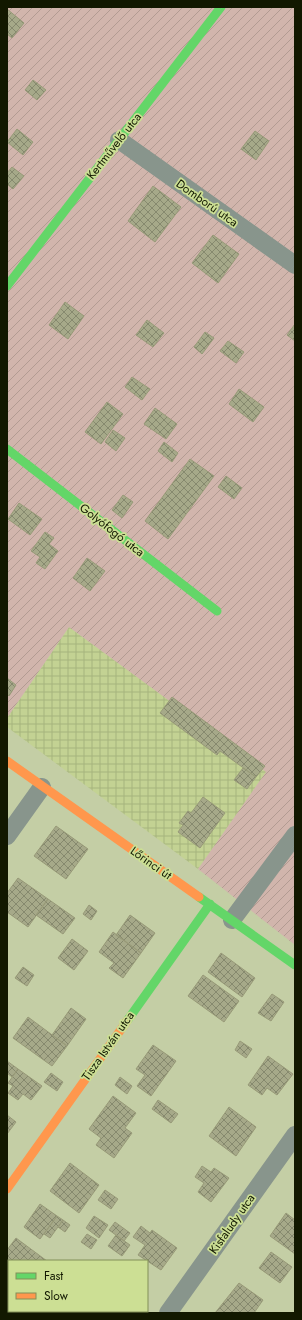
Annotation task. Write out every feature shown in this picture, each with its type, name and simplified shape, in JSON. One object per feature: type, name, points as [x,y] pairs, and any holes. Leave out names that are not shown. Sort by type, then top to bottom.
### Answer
[{"type":"street","name":"Kertművelő utca","points":[[7,286],[221,7]]},
{"type":"street","name":"Domború utca","points":[[119,140],[295,266]]},
{"type":"street","name":"Golyófogó utca","points":[[7,448],[217,611]]},
{"type":"street","name":"Lőrinci út","points":[[7,761],[295,965]]},
{"type":"street","points":[[7,836],[42,787]]},
{"type":"street","points":[[232,920],[295,835]]},
{"type":"street","name":"Tisza István utca","points":[[7,1189],[210,904]]},
{"type":"street","name":"Kisfaludy utca","points":[[168,1313],[295,1135]]},
{"type":"shaded area","points":[[7,7],[295,7],[295,945],[198,869],[266,772],[69,627],[7,718]]},
{"type":"shaded area","points":[[69,627],[267,772],[198,869],[7,727],[7,718]]},
{"type":"building","points":[[7,9],[24,23],[12,38],[7,34]]},
{"type":"building","points":[[33,80],[46,90],[37,100],[25,90]]},
{"type":"building","points":[[17,129],[33,142],[23,155],[7,142]]},
{"type":"building","points":[[255,131],[269,141],[256,160],[241,149]]},
{"type":"building","points":[[12,167],[24,176],[13,189],[7,184],[7,173]]},
{"type":"building","points":[[153,186],[181,207],[155,242],[128,221]]},
{"type":"building","points":[[213,235],[239,254],[218,283],[192,263]]},
{"type":"building","points":[[65,302],[84,316],[68,339],[49,325]]},
{"type":"building","points":[[147,320],[164,333],[153,347],[136,335]]},
{"type":"building","points":[[295,324],[295,341],[287,335]]},
{"type":"building","points":[[205,332],[214,338],[202,354],[194,347]]},
{"type":"building","points":[[228,341],[244,352],[236,363],[220,351]]},
{"type":"building","points":[[132,377],[150,389],[142,400],[125,387]]},
{"type":"building","points":[[239,389],[264,407],[253,422],[229,404]]},
{"type":"building","points":[[107,402],[123,414],[101,444],[85,432]]},
{"type":"building","points":[[155,408],[177,424],[166,439],[144,424]]},
{"type":"building","points":[[113,430],[125,438],[116,451],[105,442]]},
{"type":"building","points":[[164,442],[178,453],[172,462],[158,451]]},
{"type":"building","points":[[190,459],[214,476],[168,539],[145,521]]},
{"type":"building","points":[[226,476],[242,488],[234,499],[218,487]]},
{"type":"building","points":[[123,495],[133,502],[122,518],[112,510]]},
{"type":"building","points":[[19,503],[42,519],[30,535],[8,519]]},
{"type":"building","points":[[45,532],[54,538],[49,544],[58,551],[45,569],[36,563],[40,557],[31,551]]},
{"type":"building","points":[[87,558],[105,571],[90,591],[73,578]]},
{"type":"building","points":[[7,678],[16,685],[9,696],[7,694]]},
{"type":"building","points":[[172,697],[265,766],[256,777],[220,751],[217,755],[160,713]]},
{"type":"building","points":[[243,768],[256,777],[247,789],[234,780]]},
{"type":"building","points":[[203,797],[225,813],[200,848],[178,832],[183,825],[179,823],[188,811],[191,813]]},
{"type":"building","points":[[56,826],[88,849],[66,879],[34,856]]},
{"type":"building","points":[[18,878],[48,899],[28,927],[7,912],[7,893]]},
{"type":"building","points":[[48,899],[75,918],[63,934],[36,915]]},
{"type":"building","points":[[89,905],[97,911],[91,920],[83,914]]},
{"type":"building","points":[[130,915],[155,933],[141,953],[116,935]]},
{"type":"building","points":[[113,932],[141,953],[123,978],[109,968],[114,963],[99,952]]},
{"type":"building","points":[[72,939],[88,951],[74,970],[58,958]]},
{"type":"building","points":[[221,953],[255,978],[242,997],[208,972]]},
{"type":"building","points":[[23,967],[34,975],[27,986],[15,978]]},
{"type":"building","points":[[203,975],[239,1001],[224,1022],[188,996]]},
{"type":"building","points":[[272,994],[284,1002],[271,1021],[258,1013]]},
{"type":"building","points":[[71,1008],[86,1019],[67,1046],[52,1035]]},
{"type":"building","points":[[28,1017],[67,1046],[52,1066],[13,1038]]},
{"type":"building","points":[[240,1041],[252,1049],[246,1058],[235,1050]]},
{"type":"building","points":[[153,1045],[176,1061],[151,1096],[137,1086],[145,1075],[136,1069]]},
{"type":"building","points":[[268,1056],[293,1074],[277,1095],[267,1088],[262,1095],[248,1085]]},
{"type":"building","points":[[7,1061],[18,1069],[12,1077],[7,1073]]},
{"type":"building","points":[[18,1069],[42,1086],[31,1100],[23,1094],[18,1100],[8,1093],[13,1086],[8,1083]]},
{"type":"building","points":[[51,1073],[63,1082],[57,1091],[44,1082]]},
{"type":"building","points":[[120,1077],[132,1086],[127,1094],[115,1085]]},
{"type":"building","points":[[113,1096],[136,1113],[125,1128],[132,1133],[114,1158],[96,1145],[101,1138],[89,1129]]},
{"type":"building","points":[[158,1100],[178,1114],[171,1123],[152,1109]]},
{"type":"building","points":[[229,1107],[256,1127],[236,1156],[209,1136]]},
{"type":"building","points":[[7,1115],[16,1122],[7,1134]]},
{"type":"building","points":[[70,1163],[99,1185],[79,1213],[50,1191]]},
{"type":"building","points":[[202,1166],[211,1172],[214,1168],[229,1178],[211,1202],[198,1192],[204,1183],[195,1177]]},
{"type":"building","points":[[105,1190],[118,1199],[111,1209],[98,1200]]},
{"type":"building","points":[[40,1204],[57,1216],[40,1239],[24,1227]]},
{"type":"building","points":[[286,1213],[295,1220],[295,1254],[270,1236]]},
{"type":"building","points":[[57,1216],[63,1220],[50,1238],[44,1234]]},
{"type":"building","points":[[94,1216],[108,1225],[99,1238],[86,1228]]},
{"type":"building","points":[[63,1220],[70,1225],[65,1232],[58,1227]]},
{"type":"building","points":[[115,1222],[130,1233],[124,1241],[109,1230]]},
{"type":"building","points":[[141,1226],[150,1233],[152,1230],[177,1248],[161,1270],[148,1262],[148,1260],[138,1255],[145,1245],[133,1237]]},
{"type":"building","points":[[87,1234],[97,1240],[91,1249],[81,1242]]},
{"type":"building","points":[[116,1235],[130,1245],[122,1256],[108,1246]]},
{"type":"building","points":[[16,1238],[46,1260],[8,1260],[8,1280],[7,1250]]},
{"type":"building","points":[[271,1252],[292,1267],[280,1283],[259,1268]]},
{"type":"building","points":[[239,1283],[263,1300],[254,1313],[215,1313]]},
{"type":"building","points":[[7,1297],[8,1312],[15,1312],[7,1313]]},
{"type":"traffic: fast","points":[[7,286],[221,7]]},
{"type":"traffic: fast","points":[[7,449],[217,611]]},
{"type":"traffic: fast","points":[[199,897],[295,965]]},
{"type":"traffic: fast","points":[[127,1021],[210,904]]},
{"type":"traffic: slow","points":[[7,761],[199,897]]},
{"type":"traffic: slow","points":[[7,1189],[127,1021]]}]
